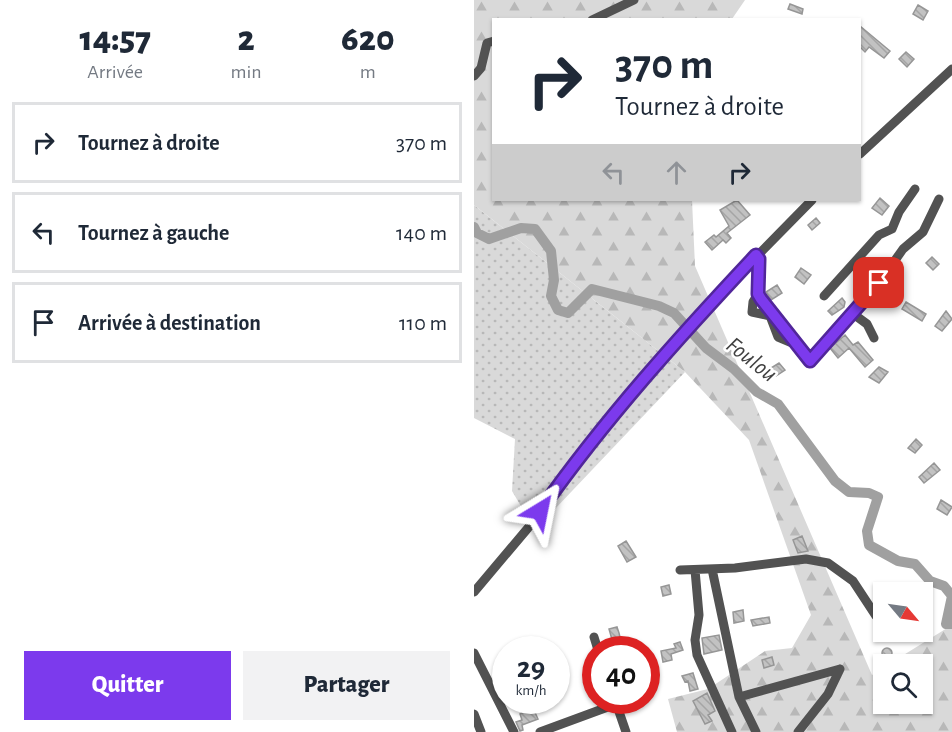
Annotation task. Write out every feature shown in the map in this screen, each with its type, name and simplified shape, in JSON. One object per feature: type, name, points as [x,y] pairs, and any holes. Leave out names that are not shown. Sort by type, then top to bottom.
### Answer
[{"type":"street","points":[[596,18],[634,0]]},
{"type":"street","points":[[474,76],[481,68],[487,43],[492,41]]},
{"type":"street","points":[[861,153],[952,69]]},
{"type":"street","points":[[824,296],[879,235],[892,229],[899,212],[915,189]]},
{"type":"street","points":[[758,294],[810,361],[874,289],[903,249],[922,232],[939,199]]},
{"type":"street","points":[[474,592],[528,528],[570,469],[705,309],[811,201]]},
{"type":"street","points":[[756,255],[759,259],[758,294],[753,302],[752,312],[770,316],[778,337],[797,345]]},
{"type":"street","points":[[861,284],[874,289]]},
{"type":"street","points":[[852,313],[867,324],[874,338]]},
{"type":"street","points":[[680,570],[806,559],[828,563],[853,581],[873,611]]},
{"type":"street","points":[[712,569],[739,697],[756,732]]},
{"type":"street","points":[[695,570],[699,615],[695,640],[698,655],[732,732]]},
{"type":"street","points":[[474,653],[514,732]]},
{"type":"street","points":[[739,697],[840,669],[828,694],[798,732]]},
{"type":"street","points":[[474,714],[481,732]]},
{"type":"street","points":[[540,732],[586,714]]},
{"type":"street","points":[[620,714],[626,732]]},
{"type":"green space","points":[[474,0],[745,0],[733,18],[492,18],[492,201],[692,201],[695,266],[873,674],[873,714],[933,714],[933,654],[905,654],[925,642],[933,642],[933,637],[952,625],[952,732],[677,732],[668,699],[708,689],[765,651],[792,648],[811,615],[749,440],[685,372],[474,205]]},
{"type":"green space","points":[[474,205],[685,372],[535,530],[512,491],[515,439],[474,418]]},
{"type":"building","points":[[790,4],[803,9],[802,14],[788,9]]},
{"type":"building","points":[[918,5],[928,11],[923,20],[913,14]]},
{"type":"building","points":[[861,27],[890,51],[884,58],[869,47],[865,52],[861,48]]},
{"type":"building","points":[[906,52],[914,59],[907,67],[899,59]]},
{"type":"building","points":[[880,198],[889,206],[882,215],[872,208]]},
{"type":"building","points":[[738,201],[750,215],[727,233],[731,238],[726,243],[723,240],[712,250],[705,242],[714,235],[716,237],[729,226],[720,210]]},
{"type":"building","points":[[816,218],[820,223],[812,230],[808,225]]},
{"type":"building","points":[[932,257],[939,264],[933,270],[926,263]]},
{"type":"building","points":[[884,259],[886,261],[876,275],[872,271]]},
{"type":"building","points":[[801,268],[811,275],[804,284],[795,277]]},
{"type":"building","points":[[777,285],[782,293],[771,300],[766,292]]},
{"type":"building","points":[[842,298],[845,302],[844,307],[832,315],[828,311]]},
{"type":"building","points":[[906,302],[926,314],[922,321],[902,309]]},
{"type":"building","points":[[946,311],[952,319],[942,331],[935,326]]},
{"type":"building","points":[[845,335],[853,345],[858,342],[873,360],[865,367],[849,348],[838,358],[830,348]]},
{"type":"building","points":[[779,363],[785,370],[776,376],[771,368]]},
{"type":"building","points":[[879,367],[888,372],[879,383],[869,377]]},
{"type":"building","points":[[916,439],[922,445],[915,453],[908,448]]},
{"type":"building","points":[[934,463],[940,470],[924,483],[919,477]]},
{"type":"building","points":[[941,500],[952,507],[947,515],[937,509]]},
{"type":"building","points":[[802,536],[808,551],[798,553],[793,540]]},
{"type":"building","points":[[626,541],[636,557],[627,562],[618,546]]},
{"type":"building","points":[[669,585],[671,594],[663,596],[661,587]]},
{"type":"building","points":[[743,610],[744,621],[734,623],[733,612]]},
{"type":"building","points":[[769,617],[770,623],[753,626],[751,620]]},
{"type":"building","points":[[617,627],[619,636],[611,636],[609,629]]},
{"type":"building","points":[[719,635],[722,650],[704,654],[702,638]]},
{"type":"building","points":[[680,642],[683,650],[671,654],[672,660],[663,662],[661,651],[676,648],[674,644]]},
{"type":"building","points":[[887,648],[891,654],[882,653]]},
{"type":"building","points":[[772,657],[774,665],[764,668],[762,660]]},
{"type":"building","points":[[693,673],[698,689],[690,691],[688,681],[685,682],[682,676]]},
{"type":"building","points":[[707,693],[715,711],[708,715],[712,721],[705,724],[693,701]]},
{"type":"building","points":[[520,714],[536,714],[538,719],[522,725],[523,730],[520,731],[516,722],[522,720]]},
{"type":"waterway","name":"Foulou","points":[[474,227],[477,233],[489,239],[521,228],[535,229],[551,251],[554,280],[551,296],[558,310],[568,313],[592,289],[659,306],[674,313],[706,348],[734,369],[757,392],[778,404],[835,481],[849,492],[869,493],[878,497],[867,531],[869,545],[898,561],[915,564],[930,581],[944,586],[952,596],[946,624],[952,624]]},
{"type":"route","points":[[540,511],[563,477],[605,427],[705,309],[756,255],[759,259],[758,294],[810,361],[879,283]]}]
